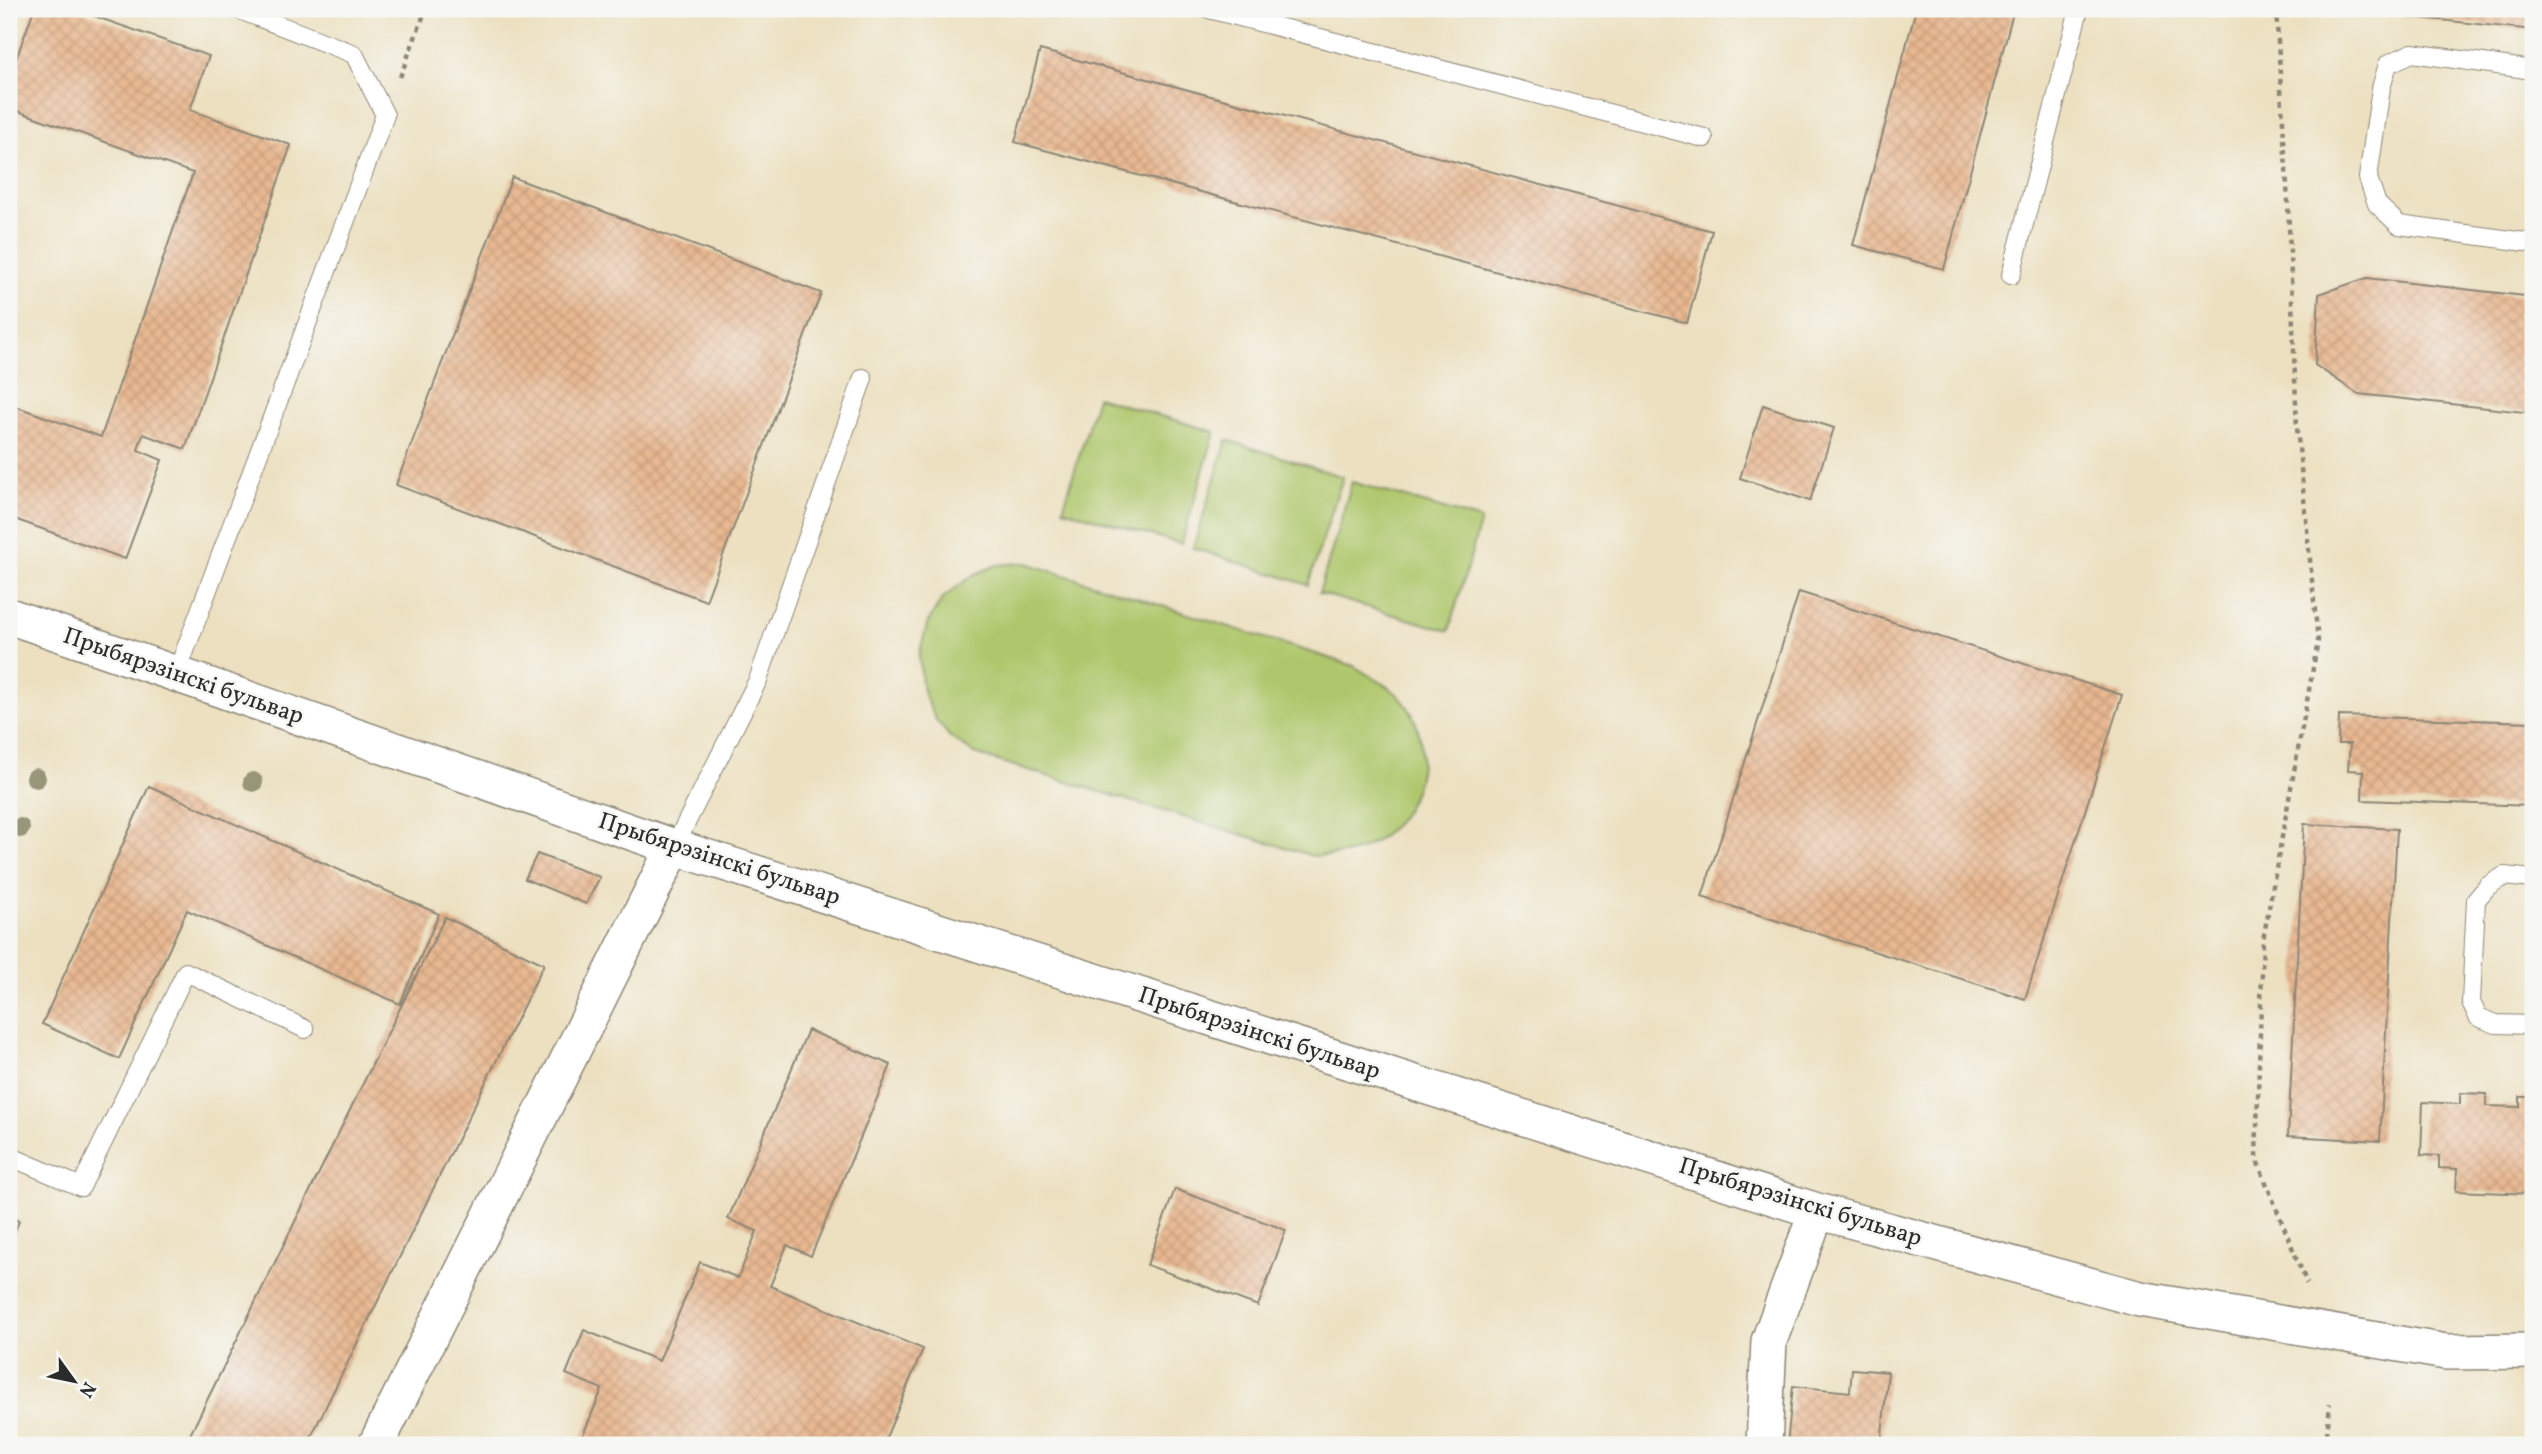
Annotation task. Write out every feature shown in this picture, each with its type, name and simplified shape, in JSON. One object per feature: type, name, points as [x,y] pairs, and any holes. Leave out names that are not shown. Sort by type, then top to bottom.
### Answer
[{"type":"street","name":"Прыбярэзінскі бульвар","points":[[9,616],[674,847],[1817,1212],[2140,1298],[2446,1352],[2533,1351]]},
{"type":"street","points":[[376,1445],[674,847]]},
{"type":"street","points":[[1764,1445],[1769,1341],[1817,1212]]},
{"type":"lane","points":[[176,675],[385,115],[354,54],[237,9]]},
{"type":"lane","points":[[1209,9],[1704,138]]},
{"type":"lane","points":[[2011,275],[2079,9]]},
{"type":"lane","points":[[2533,70],[2412,52],[2388,64],[2381,88],[2368,178],[2377,204],[2399,225],[2533,243]]},
{"type":"lane","points":[[674,847],[758,680],[863,378]]},
{"type":"lane","points":[[2533,879],[2504,876],[2488,886],[2476,900],[2471,1002],[2478,1017],[2496,1024],[2533,1025]]},
{"type":"lane","points":[[9,1156],[81,1187],[186,972],[305,1028]]},
{"type":"path","points":[[385,115],[426,9]]},
{"type":"path","points":[[2276,9],[2288,202],[2297,428],[2318,641],[2263,940],[2256,1158],[2307,1284]]},
{"type":"path","points":[[2326,1445],[2330,1404]]},
{"type":"green space","points":[[1097,397],[1215,432],[1181,544],[1063,509]]},
{"type":"green space","points":[[1227,440],[1343,477],[1308,585],[1193,548]]},
{"type":"green space","points":[[1352,482],[1481,520],[1449,631],[1319,593]]},
{"type":"green space","points":[[1026,563],[1354,666],[1389,688],[1399,696],[1412,715],[1419,735],[1421,757],[1418,779],[1400,818],[1384,835],[1360,850],[1340,855],[1313,856],[975,754],[949,736],[936,720],[923,692],[919,655],[928,622],[943,598],[973,575],[997,565]]},
{"type":"building","points":[[34,9],[74,9],[209,56],[190,110],[291,145],[185,449],[143,434],[138,450],[162,460],[125,559],[9,517],[9,404],[101,437],[193,173],[9,108],[9,79]]},
{"type":"building","points":[[1916,9],[2014,9],[1944,269],[1853,245]]},
{"type":"building","points":[[2368,9],[2533,9],[2533,30],[2374,13]]},
{"type":"building","points":[[1040,50],[1712,231],[1687,323],[1015,142]]},
{"type":"building","points":[[512,177],[821,293],[706,601],[396,485]]},
{"type":"building","points":[[2367,278],[2533,297],[2533,413],[2358,394],[2315,365],[2319,294]]},
{"type":"building","points":[[1763,405],[1834,428],[1810,501],[1740,478]]},
{"type":"building","points":[[1799,592],[2122,695],[2025,999],[1702,897]]},
{"type":"building","points":[[2339,716],[2533,722],[2533,806],[2362,800],[2363,771],[2348,770],[2350,744],[2338,744]]},
{"type":"building","points":[[149,786],[439,914],[400,1004],[187,910],[119,1059],[42,1024]]},
{"type":"building","points":[[2304,824],[2397,829],[2380,1141],[2288,1136]]},
{"type":"building","points":[[537,854],[600,877],[586,904],[525,879]]},
{"type":"building","points":[[445,917],[544,964],[307,1445],[185,1445]]},
{"type":"building","points":[[808,1030],[891,1065],[811,1256],[787,1245],[770,1286],[923,1349],[885,1440],[896,1445],[579,1445],[602,1389],[566,1374],[584,1330],[659,1361],[700,1262],[738,1278],[757,1231],[728,1219]]},
{"type":"building","points":[[2460,1093],[2486,1094],[2486,1106],[2520,1107],[2520,1097],[2533,1097],[2533,1194],[2456,1191],[2457,1169],[2439,1168],[2439,1156],[2421,1155],[2423,1102],[2460,1104]]},
{"type":"building","points":[[1175,1189],[1286,1230],[1258,1306],[1147,1265]]},
{"type":"building","points":[[9,1217],[19,1221],[9,1246]]},
{"type":"building","points":[[1852,1369],[1888,1372],[1881,1445],[1787,1445],[1793,1386],[1850,1392]]}]
